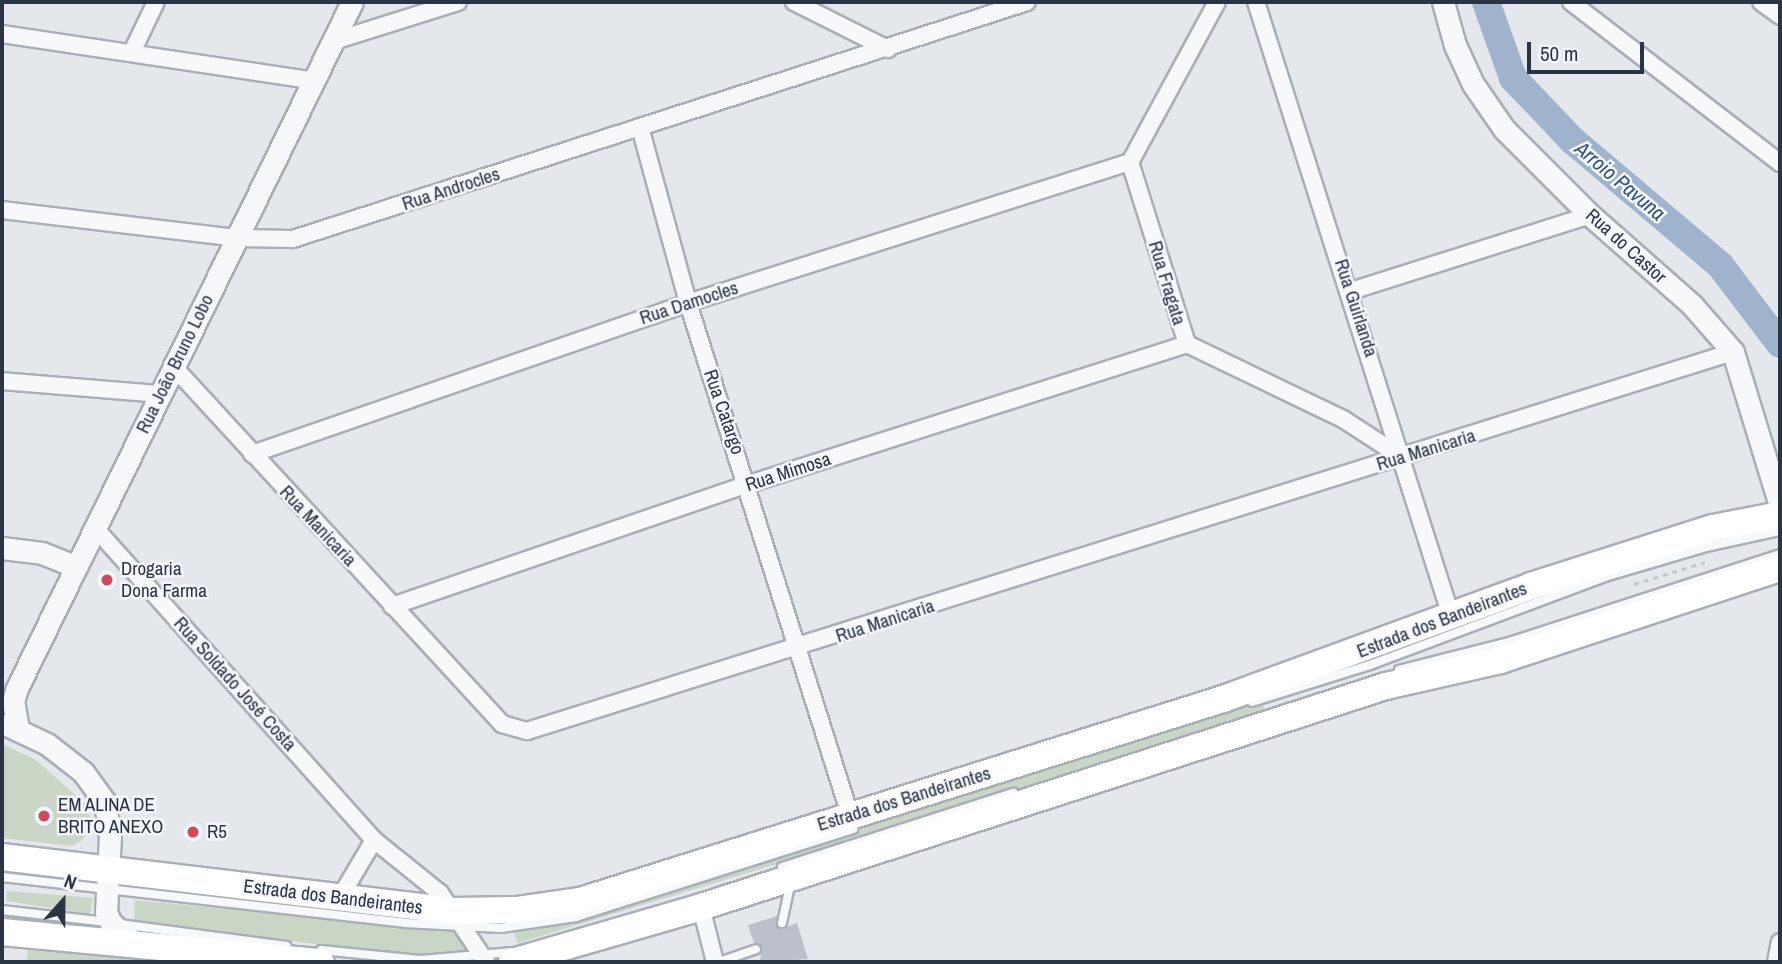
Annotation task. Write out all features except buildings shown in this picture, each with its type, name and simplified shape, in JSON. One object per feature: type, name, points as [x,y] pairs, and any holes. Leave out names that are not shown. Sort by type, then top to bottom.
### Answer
[{"type":"main road","name":"Estrada dos Bandeirantes","points":[[2,857],[105,878],[339,900],[458,919],[580,901],[858,820],[1223,699],[1451,616],[1713,528],[1780,515]]},
{"type":"main road","name":"Estrada dos Bandeirantes","points":[[512,962],[539,959],[701,907],[782,874],[1386,686],[1500,660],[1780,568]]},
{"type":"main road","points":[[2,932],[137,945],[315,956]]},
{"type":"street","points":[[132,52],[156,2]]},
{"type":"street","name":"Rua João Bruno Lobo","points":[[10,726],[17,688],[96,529],[172,365],[316,81],[352,2]]},
{"type":"street","points":[[334,41],[458,2]]},
{"type":"street","points":[[794,2],[888,48]]},
{"type":"street","name":"Rua Androcles","points":[[2,210],[238,238],[314,235],[1027,2]]},
{"type":"street","points":[[1129,162],[1216,2]]},
{"type":"street","name":"Rua Guirlanda","points":[[1256,2],[1351,291],[1451,616]]},
{"type":"street","name":"Rua do Castor","points":[[1443,2],[1468,74],[1504,129],[1590,215],[1692,305],[1733,352],[1780,506]]},
{"type":"street","points":[[1571,2],[1780,163]]},
{"type":"street","points":[[1761,2],[1780,16]]},
{"type":"street","points":[[2,34],[316,81]]},
{"type":"street","name":"Rua Catargo","points":[[640,127],[688,303],[749,484],[798,649],[858,820]]},
{"type":"street","name":"Rua Damocles","points":[[252,454],[688,303],[1129,162]]},
{"type":"street","name":"Rua Fragata","points":[[1129,162],[1187,344],[1343,419],[1403,458]]},
{"type":"street","points":[[1351,291],[1590,215]]},
{"type":"street","name":"Rua Mimosa","points":[[392,606],[749,484],[1187,344]]},
{"type":"street","name":"Rua Manicaria","points":[[172,365],[502,724],[513,731],[527,731],[798,649],[1280,491],[1403,458],[1733,352]]},
{"type":"street","points":[[2,381],[159,394]]},
{"type":"street","name":"Rua Soldado José Costa","points":[[96,529],[374,840],[440,893],[484,959]]},
{"type":"street","points":[[2,548],[42,552],[76,567]]},
{"type":"street","points":[[10,726],[47,744],[96,787],[109,818],[105,878],[111,922],[137,945]]},
{"type":"street","points":[[339,900],[374,840]]},
{"type":"street","points":[[701,907],[717,962]]},
{"type":"street","points":[[1776,962],[1780,942]]},
{"type":"lane","points":[[1247,704],[1370,665],[1605,577],[1780,530]]},
{"type":"lane","points":[[1394,672],[1509,642],[1780,554]]},
{"type":"lane","points":[[1367,680],[1380,676]]},
{"type":"lane","points":[[1044,784],[1277,709]]},
{"type":"lane","points":[[782,923],[782,874],[1022,790]]},
{"type":"lane","points":[[2,877],[105,878],[458,919]]},
{"type":"lane","points":[[2,910],[296,947]]},
{"type":"lane","points":[[315,956],[421,960],[484,959],[640,912]]},
{"type":"lane","points":[[717,962],[756,949]]},
{"type":"path","points":[[1634,584],[1705,562]]},
{"type":"green space","points":[[1259,695],[1265,709],[1003,795],[518,943],[512,928],[852,828]]},
{"type":"green space","points":[[2,744],[36,760],[82,801],[90,817],[90,830],[81,841],[72,846],[2,838]]},
{"type":"green space","points":[[7,891],[93,898],[90,914],[6,901]]},
{"type":"green space","points":[[135,900],[465,933],[478,956],[418,957],[134,921]]},
{"type":"green space","points":[[28,950],[156,962],[26,962]]},
{"type":"waterway","name":"Arroio Pavuna","points":[[1486,2],[1513,78],[1572,140],[1720,265],[1780,344]]},
{"type":"place","name":"Drogaria Dona Farma","points":[[107,580]]},
{"type":"place","name":"EM ALINA DE BRITO ANEXO","points":[[44,816]]},
{"type":"place","name":"R5","points":[[193,832]]}]
